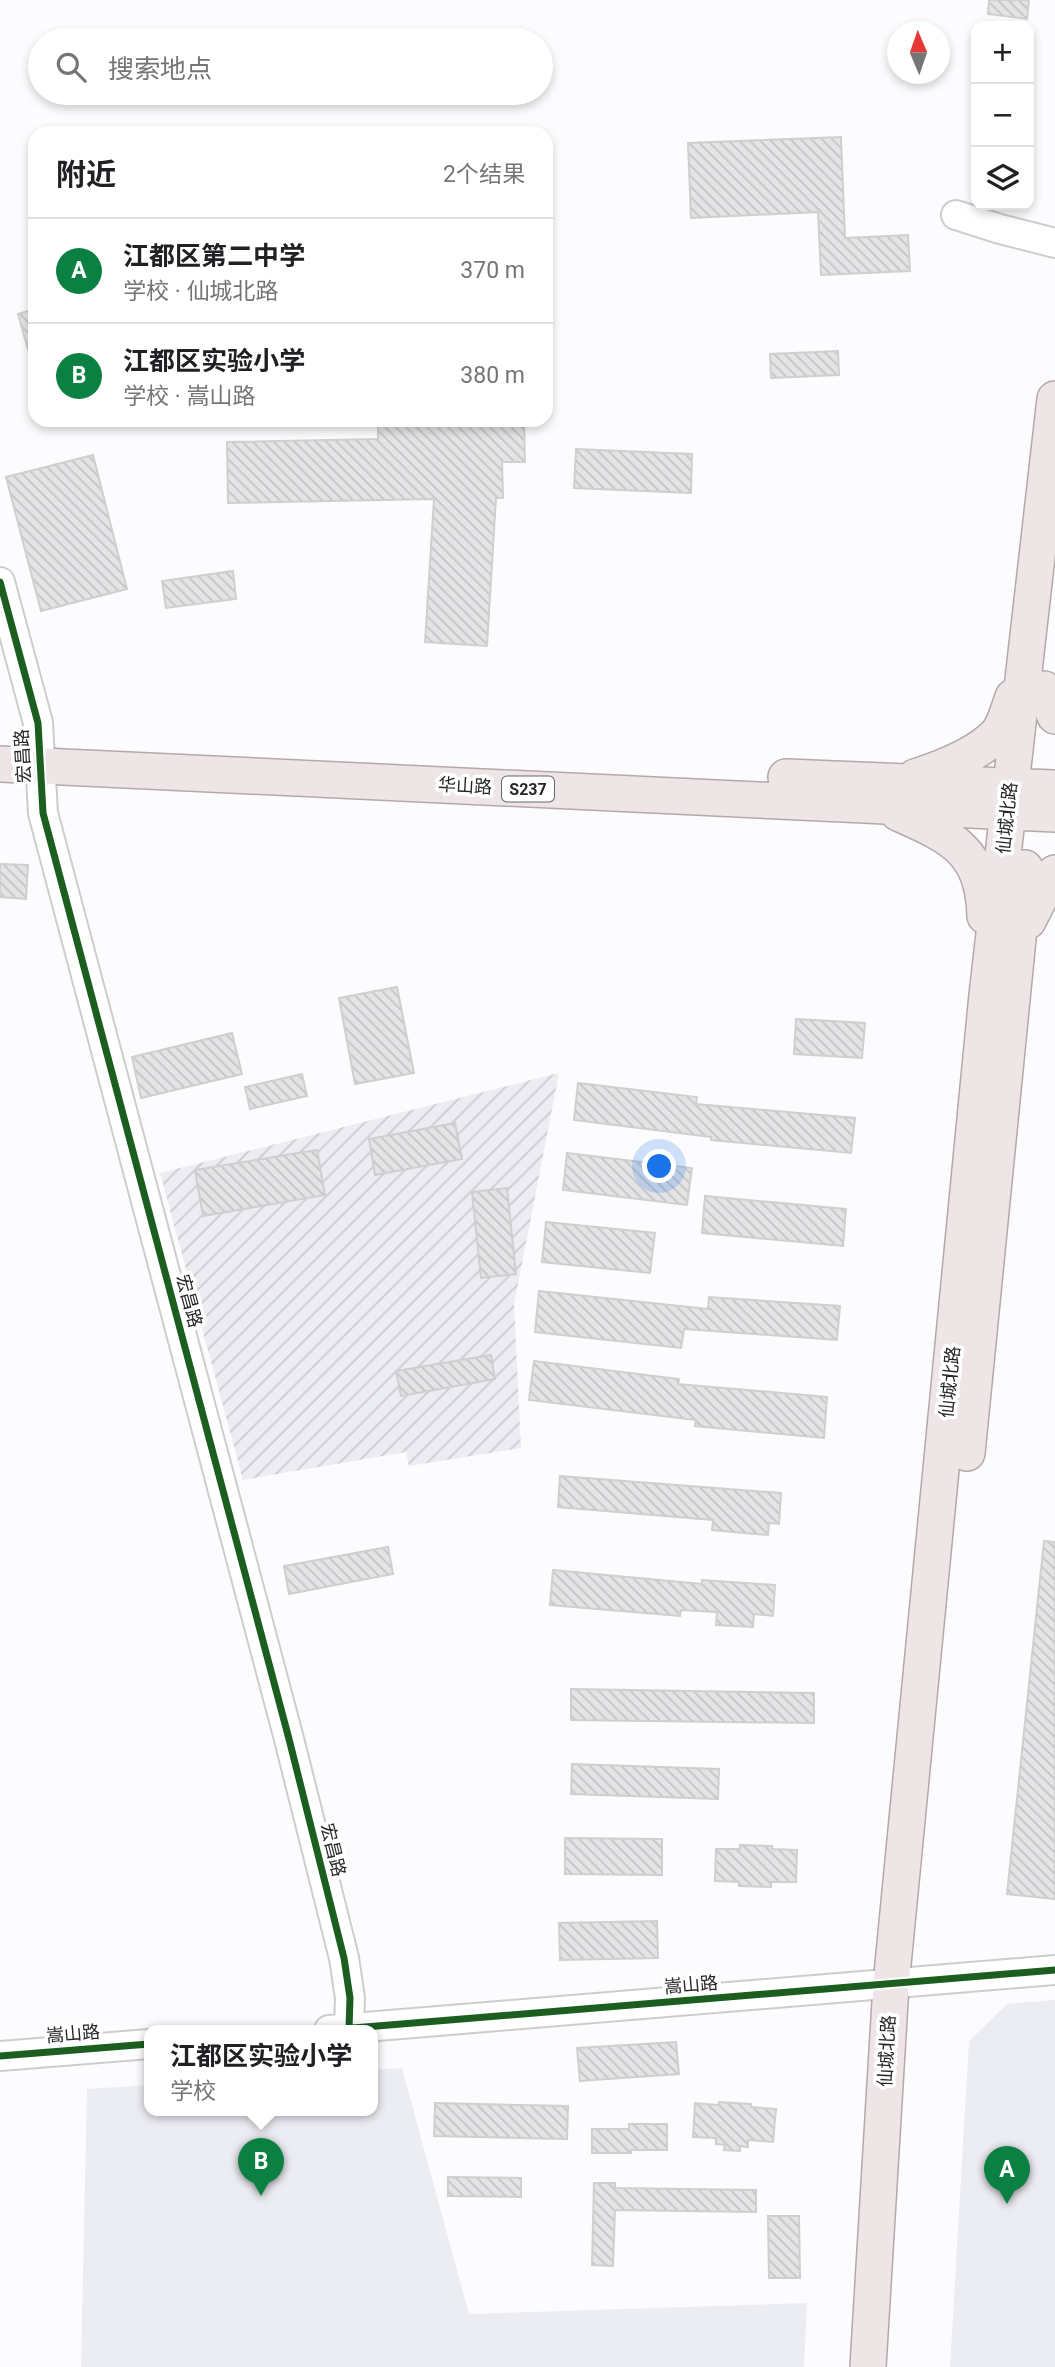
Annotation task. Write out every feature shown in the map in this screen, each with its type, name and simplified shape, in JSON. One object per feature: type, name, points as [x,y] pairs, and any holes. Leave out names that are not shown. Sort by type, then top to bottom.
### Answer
[{"type":"main road","name":"仙城北路","points":[[892,2367],[903,1983],[1032,800],[1041,692],[1055,400]]},
{"type":"main road","name":"仙城北路","points":[[1041,692],[1055,584]]},
{"type":"main road","points":[[987,995],[984,892],[972,859],[891,794],[969,755],[999,732],[1041,692]]},
{"type":"main road","name":"S237","points":[[0,743],[39,755],[1032,800]]},
{"type":"main road","name":"S237","points":[[0,764],[39,755]]},
{"type":"main road","name":"仙城北路","points":[[868,2367],[987,995],[1032,800]]},
{"type":"main road","points":[[1018,939],[1050,877],[1055,873]]},
{"type":"street","points":[[956,215],[1055,243]]},
{"type":"street","name":"宏昌路","points":[[0,582],[38,723],[43,813],[289,1739],[341,1945],[350,1998],[340,2025]]},
{"type":"street","name":"嵩山路","points":[[378,2026],[1055,1970]]},
{"type":"street","name":"嵩山路","points":[[0,2056],[144,2044]]},
{"type":"shaded area","points":[[559,1073],[514,1305],[521,1448],[409,1466],[406,1452],[243,1480],[160,1173]]},
{"type":"shaded area","points":[[1055,2000],[1055,2367],[950,2367],[969,2041],[1007,2004]]},
{"type":"shaded area","points":[[402,2068],[469,2314],[807,2303],[804,2367],[81,2367],[87,2089],[144,2085],[144,2116],[378,2116],[378,2070]]},
{"type":"building","points":[[989,0],[1029,0],[1027,19],[988,14]]},
{"type":"building","points":[[841,137],[845,238],[908,235],[910,271],[821,275],[818,212],[691,218],[688,143]]},
{"type":"building","points":[[28,311],[28,349],[18,314]]},
{"type":"building","points":[[838,351],[839,375],[771,378],[770,354]]},
{"type":"building","points":[[378,427],[524,427],[525,462],[502,462],[503,498],[496,498],[487,646],[425,642],[434,499],[228,503],[227,442],[378,439]]},
{"type":"building","points":[[576,449],[692,454],[691,493],[574,488]]},
{"type":"building","points":[[93,455],[127,589],[41,611],[6,477]]},
{"type":"building","points":[[233,571],[236,599],[166,608],[162,581]]},
{"type":"building","points":[[0,864],[28,865],[26,899],[0,897]]},
{"type":"building","points":[[397,987],[414,1073],[355,1084],[339,998]]},
{"type":"building","points":[[796,1019],[865,1023],[862,1058],[794,1054]]},
{"type":"building","points":[[232,1033],[242,1074],[141,1098],[132,1057]]},
{"type":"building","points":[[302,1074],[307,1096],[250,1109],[245,1087]]},
{"type":"building","points":[[578,1083],[697,1097],[696,1104],[855,1118],[851,1153],[711,1140],[711,1137],[574,1120]]},
{"type":"building","points":[[455,1123],[462,1159],[375,1175],[369,1139]]},
{"type":"building","points":[[317,1150],[325,1195],[203,1216],[195,1170]]},
{"type":"building","points":[[567,1153],[692,1168],[687,1205],[563,1190]]},
{"type":"building","points":[[507,1188],[516,1274],[481,1278],[472,1192]]},
{"type":"building","points":[[705,1196],[846,1209],[843,1246],[702,1233]]},
{"type":"building","points":[[546,1222],[655,1233],[650,1273],[542,1262]]},
{"type":"building","points":[[539,1291],[708,1309],[709,1297],[840,1306],[837,1340],[684,1329],[681,1348],[535,1332]]},
{"type":"building","points":[[491,1355],[495,1379],[401,1396],[396,1371]]},
{"type":"building","points":[[534,1361],[679,1379],[678,1384],[827,1397],[824,1438],[695,1426],[696,1420],[529,1400]]},
{"type":"building","points":[[560,1476],[781,1493],[779,1524],[769,1523],[768,1535],[712,1530],[713,1520],[558,1507]]},
{"type":"building","points":[[1044,1541],[1055,1542],[1055,1899],[1007,1894]]},
{"type":"building","points":[[388,1547],[393,1574],[289,1594],[284,1566]]},
{"type":"building","points":[[553,1570],[702,1584],[702,1580],[775,1585],[773,1616],[754,1614],[753,1627],[716,1625],[717,1612],[681,1610],[680,1616],[550,1605]]},
{"type":"building","points":[[571,1689],[814,1693],[814,1723],[571,1720]]},
{"type":"building","points":[[572,1764],[719,1769],[718,1799],[571,1794]]},
{"type":"building","points":[[565,1838],[662,1839],[662,1875],[565,1874]]},
{"type":"building","points":[[740,1845],[797,1850],[796,1882],[771,1882],[771,1887],[739,1886],[739,1882],[715,1881],[716,1849],[740,1849]]},
{"type":"building","points":[[657,1921],[658,1958],[560,1960],[559,1923]]},
{"type":"building","points":[[676,2042],[679,2074],[580,2081],[577,2048]]},
{"type":"building","points":[[719,2102],[776,2109],[773,2142],[748,2140],[748,2147],[740,2146],[740,2151],[724,2150],[725,2145],[716,2144],[716,2138],[693,2137],[695,2103],[718,2105]]},
{"type":"building","points":[[435,2103],[568,2106],[567,2139],[434,2136]]},
{"type":"building","points":[[629,2124],[667,2124],[667,2150],[592,2153],[592,2129],[629,2129]]},
{"type":"building","points":[[448,2177],[521,2178],[521,2197],[448,2196]]},
{"type":"building","points":[[594,2183],[615,2183],[615,2188],[756,2190],[756,2212],[615,2210],[613,2266],[592,2265]]},
{"type":"building","points":[[768,2216],[799,2216],[800,2278],[769,2278]]},
{"type":"cycle path","points":[[0,582],[38,723],[43,813],[289,1739],[344,1958],[350,1998],[349,2025]]},
{"type":"cycle path","points":[[378,2026],[1055,1970]]},
{"type":"cycle path","points":[[0,2056],[144,2044]]},
{"type":"place","name":"江都区实验小学","points":[[261,2196]]},
{"type":"place","name":"江都区第二中学","points":[[1007,2204]]}]
